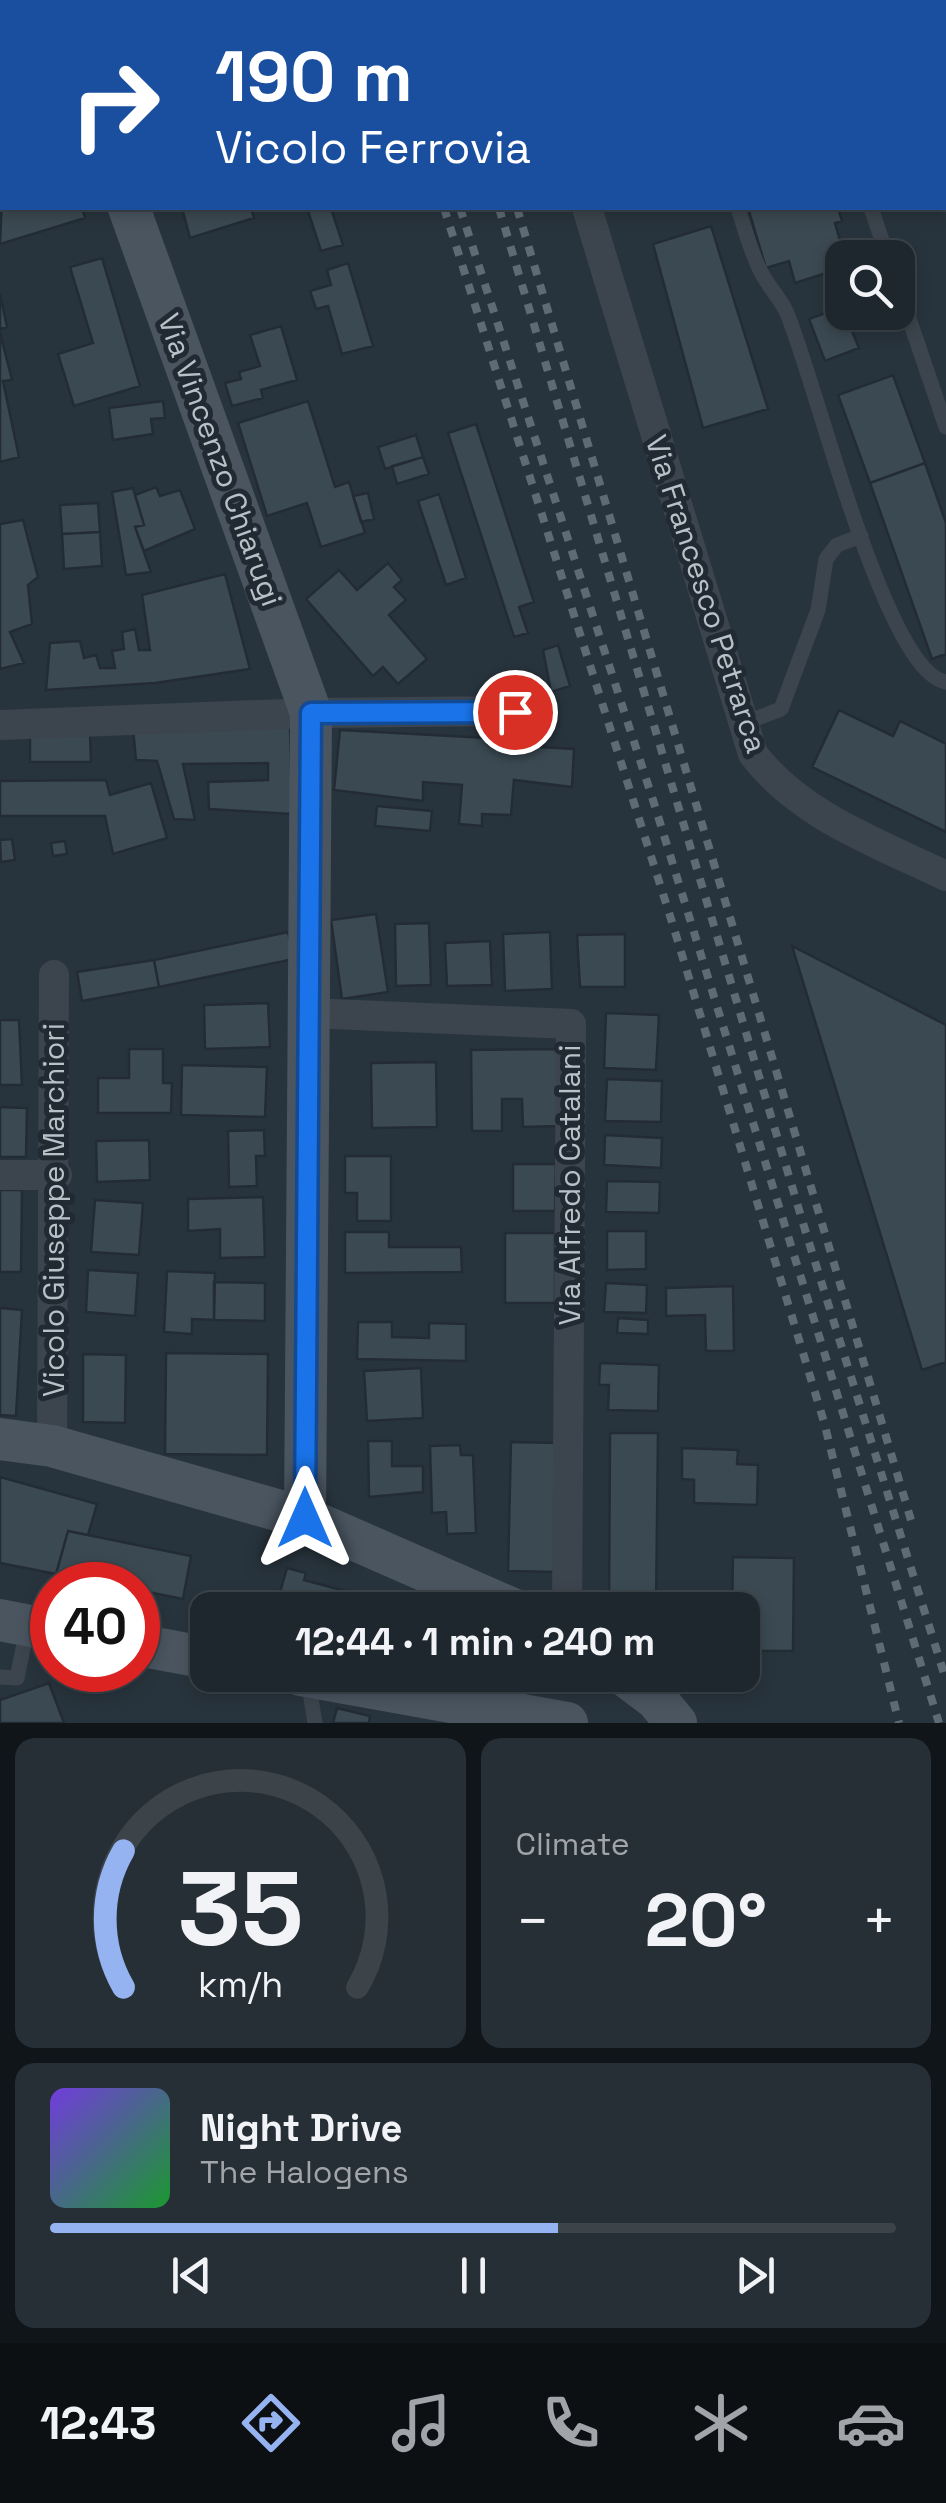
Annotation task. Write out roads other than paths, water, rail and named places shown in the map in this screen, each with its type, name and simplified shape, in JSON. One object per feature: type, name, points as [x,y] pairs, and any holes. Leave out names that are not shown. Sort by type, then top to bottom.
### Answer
[{"type":"street","name":"Via Vincenzo Chiarugi","points":[[130,210],[311,713]]},
{"type":"street","name":"Via Francesco Petrarca","points":[[588,211],[752,754],[772,780],[803,804],[946,876]]},
{"type":"street","points":[[0,724],[311,713],[515,712]]},
{"type":"street","points":[[305,1518],[311,713]]},
{"type":"street","name":"Vicolo Giuseppe Marchiori","points":[[52,1446],[54,975]]},
{"type":"street","name":"Via Alfredo Catalani","points":[[308,1013],[571,1024],[567,1592]]},
{"type":"street","points":[[0,1175],[56,1175]]},
{"type":"street","points":[[0,1439],[52,1446],[305,1518],[474,1592]]},
{"type":"street","points":[[160,1649],[190,1655]]},
{"type":"street","points":[[367,1692],[453,1714],[567,1723]]},
{"type":"street","points":[[647,1692],[676,1723]]},
{"type":"lane","points":[[739,210],[760,272],[786,310],[861,536],[910,654],[936,680],[946,682]]},
{"type":"lane","points":[[871,210],[882,240]]},
{"type":"lane","points":[[913,330],[946,427]]},
{"type":"lane","points":[[738,710],[750,721],[782,709],[818,610],[826,559],[837,546],[861,536]]},
{"type":"lane","points":[[0,1677],[17,1678],[27,1625]]},
{"type":"lane","points":[[308,1692],[315,1723]]},
{"type":"railway","points":[[445,210],[672,922],[824,1422],[899,1723]]},
{"type":"railway","points":[[461,210],[653,800],[939,1723]]},
{"type":"railway","points":[[500,210],[806,1233],[946,1680]]},
{"type":"railway","points":[[518,210],[911,1520]]}]
